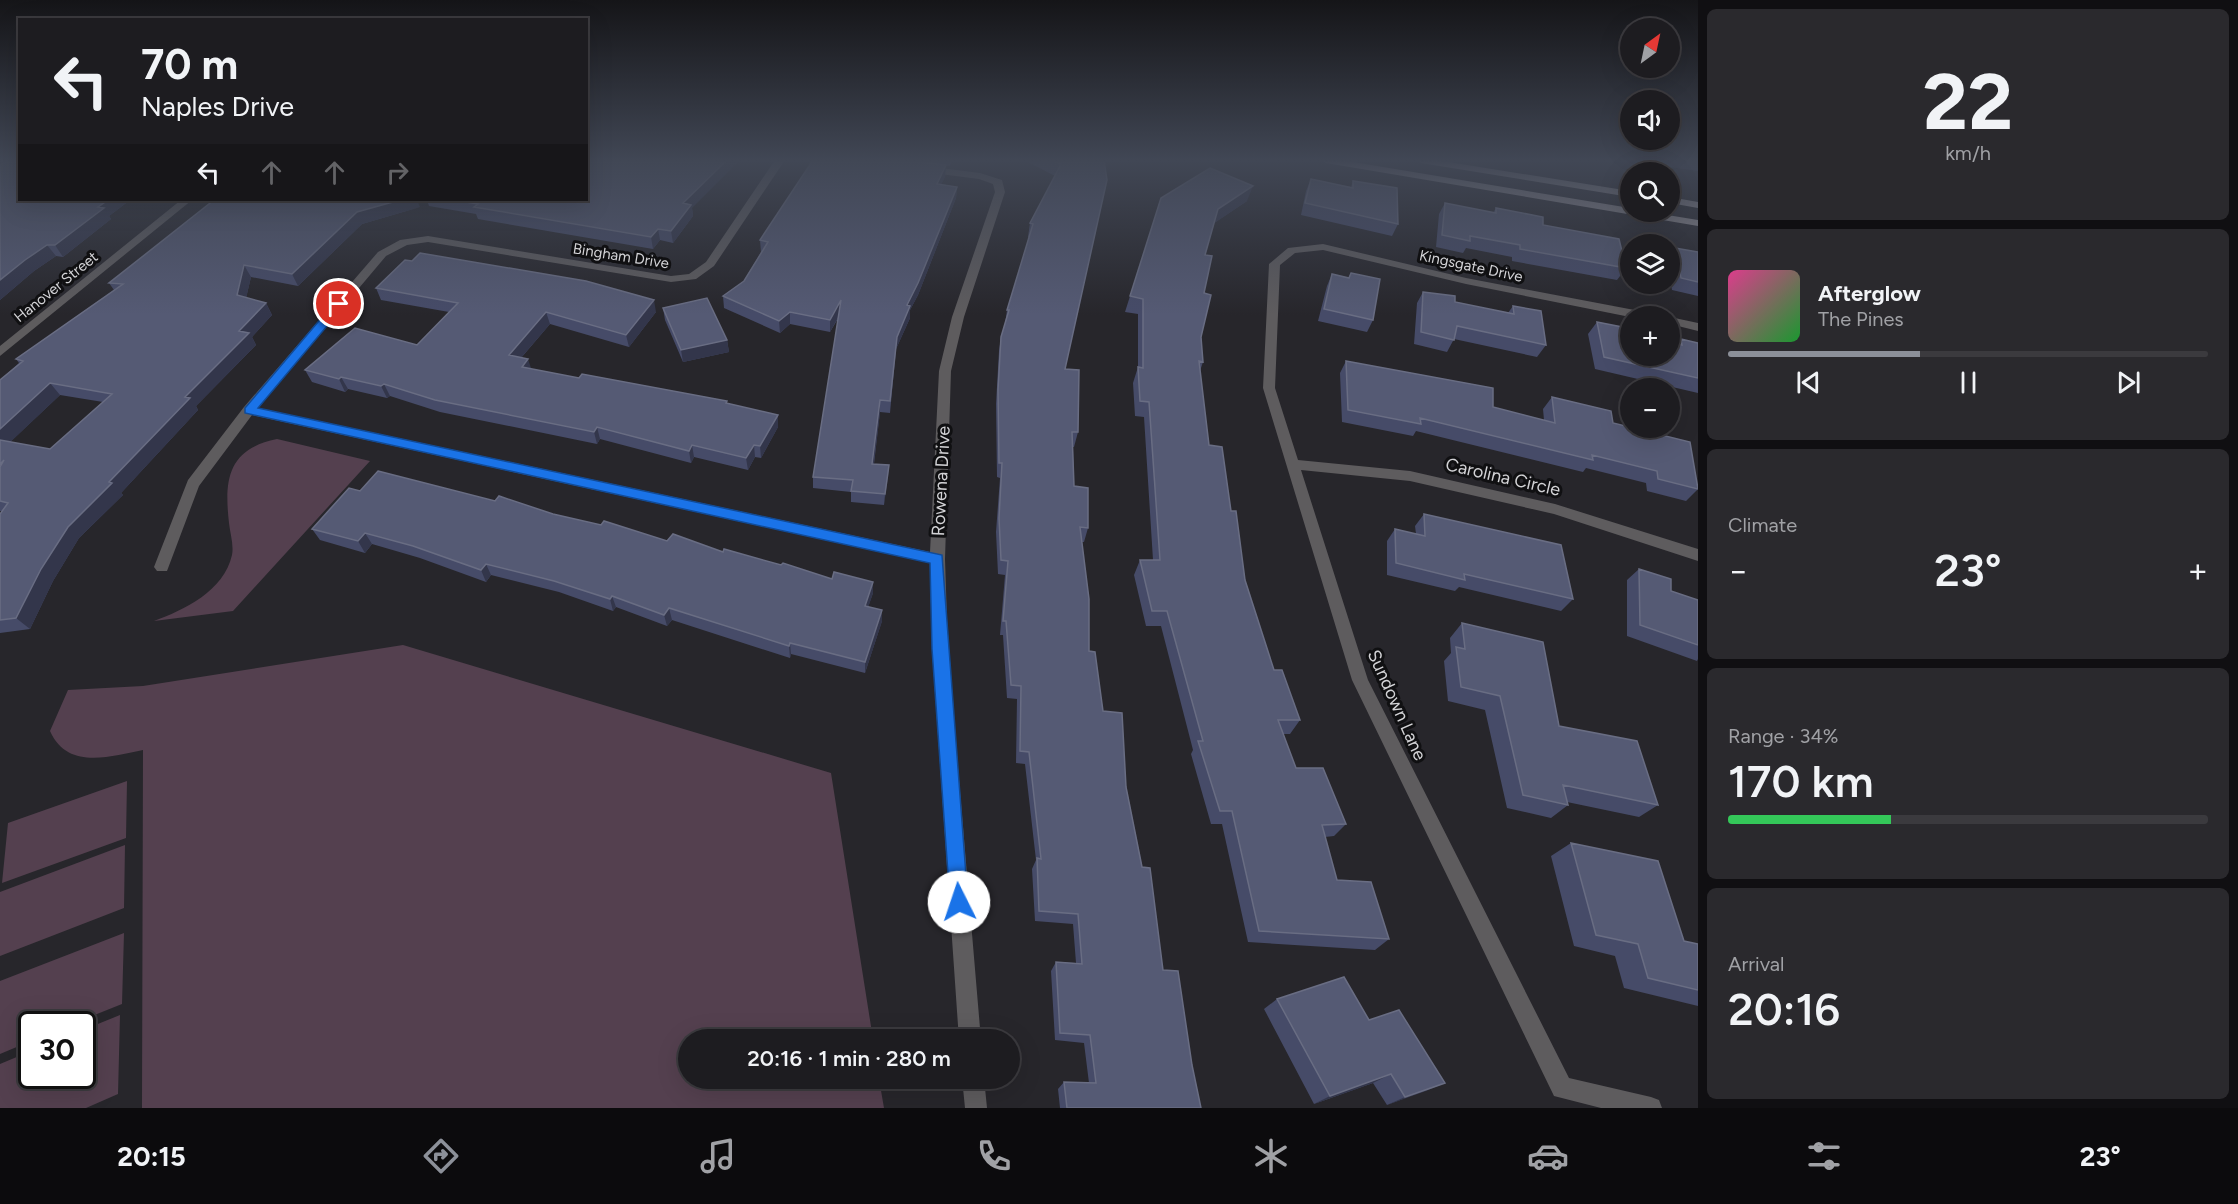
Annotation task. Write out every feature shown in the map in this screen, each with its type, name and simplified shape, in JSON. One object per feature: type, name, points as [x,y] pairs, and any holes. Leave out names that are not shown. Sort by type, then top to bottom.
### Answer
[{"type":"main road","points":[[1627,212],[1698,224]]},
{"type":"street","name":"Hanover Street","points":[[0,352],[173,212]]},
{"type":"street","name":"Bingham Drive","points":[[249,411],[382,254],[404,243],[428,239],[671,279],[692,277],[710,264],[745,212]]},
{"type":"street","name":"Rowena Drive","points":[[969,1029],[940,649],[937,559],[945,370],[958,317],[993,212]]},
{"type":"street","name":"Kingsgate Drive","points":[[1292,250],[1323,247],[1433,274],[1620,311]]},
{"type":"street","name":"Sundown Lane","points":[[1292,250],[1275,264],[1269,388],[1360,680],[1562,1088],[1651,1108]]},
{"type":"street","points":[[1680,323],[1698,327]]},
{"type":"street","points":[[162,567],[194,484],[249,411],[937,559]]},
{"type":"street","name":"Carolina Circle","points":[[1292,464],[1410,476],[1555,509],[1698,555]]},
{"type":"street","points":[[974,1089],[976,1108]]},
{"type":"shaded area","points":[[277,439],[370,461],[233,611],[154,621],[190,605],[212,589],[221,579],[232,555],[228,493],[233,468],[248,450]]},
{"type":"shaded area","points":[[403,645],[831,773],[871,1029],[678,1029],[678,1089],[881,1089],[884,1108],[142,1108],[143,750],[104,757],[79,756],[68,752],[58,744],[50,731],[68,690],[143,686]]},
{"type":"shaded area","points":[[127,781],[126,838],[2,883],[8,823]]},
{"type":"shaded area","points":[[125,845],[124,908],[0,956],[0,892]]},
{"type":"shaded area","points":[[124,933],[122,1004],[96,1014],[96,1011],[18,1011],[18,1046],[0,1054],[0,981]]},
{"type":"shaded area","points":[[120,1015],[118,1094],[86,1108],[0,1108],[0,1064],[18,1056],[18,1089],[96,1089],[96,1025]]},
{"type":"building","points":[[0,212],[99,212],[55,245],[47,245],[0,280]]},
{"type":"building","points":[[199,212],[358,212],[292,274],[244,265],[237,295],[266,303],[239,331],[249,333],[185,397],[190,398],[68,527],[41,569],[16,618],[0,620],[0,514],[8,503],[0,501],[0,467],[4,460],[0,464],[0,440],[50,449],[112,394],[50,383],[0,429],[0,380],[23,361],[16,359],[123,284],[109,283]]},
{"type":"building","points":[[502,212],[686,212],[671,231],[658,229],[651,237]]},
{"type":"building","points":[[779,212],[947,212],[907,305],[910,306],[897,337],[890,401],[880,400],[872,464],[889,465],[885,494],[851,491],[853,480],[813,477],[841,300],[830,320],[790,312],[779,321],[723,296],[744,281],[768,242],[760,240]]},
{"type":"building","points":[[1036,212],[1100,212],[1065,369],[1079,370],[1078,432],[1072,432],[1074,486],[1088,488],[1088,528],[1080,527],[1089,599],[1089,651],[1095,652],[1103,711],[1122,713],[1126,787],[1142,867],[1150,868],[1163,970],[1178,971],[1201,1108],[1067,1108],[1064,1082],[1096,1083],[1090,1035],[1060,1033],[1056,962],[1082,964],[1078,914],[1039,911],[1037,858],[1041,859],[1029,752],[1020,751],[1021,686],[1011,685],[1006,621],[1003,621],[1008,561],[1001,560],[999,518],[1002,463],[999,463],[998,390],[1001,337],[1033,224],[1030,223]]},
{"type":"building","points":[[1157,212],[1217,212],[1205,255],[1212,256],[1204,293],[1211,295],[1201,337],[1203,362],[1199,361],[1209,445],[1222,447],[1231,511],[1236,511],[1245,580],[1274,670],[1282,670],[1300,720],[1278,720],[1296,768],[1323,768],[1346,824],[1322,825],[1337,880],[1371,882],[1389,939],[1259,931],[1232,811],[1220,811],[1198,741],[1203,741],[1167,611],[1152,611],[1140,560],[1160,560],[1149,402],[1140,401],[1138,367],[1143,368],[1143,299],[1130,296]]},
{"type":"building","points":[[1344,212],[1398,212],[1398,224]]},
{"type":"building","points":[[1444,212],[1515,212],[1543,217],[1543,225],[1619,239],[1620,267],[1520,249],[1520,245],[1470,236],[1470,241],[1442,235]]},
{"type":"building","points":[[1680,249],[1698,252],[1698,282],[1681,278]]},
{"type":"building","points":[[420,253],[586,281],[654,300],[626,335],[546,312],[509,355],[528,359],[522,367],[579,378],[582,374],[727,401],[726,403],[778,415],[760,446],[754,445],[746,458],[692,445],[689,451],[597,427],[594,432],[435,400],[384,384],[381,386],[341,377],[339,379],[305,370],[355,328],[417,345],[458,303],[376,288],[405,260],[412,261]]},
{"type":"building","points":[[1351,273],[1380,279],[1373,320],[1324,309],[1332,274],[1349,278]]},
{"type":"building","points":[[1423,292],[1455,296],[1455,302],[1514,314],[1513,306],[1541,311],[1546,345],[1457,326],[1454,340],[1421,332]]},
{"type":"building","points":[[707,298],[727,340],[681,350],[663,308]]},
{"type":"building","points":[[1597,322],[1620,327],[1620,361],[1604,357]]},
{"type":"building","points":[[1681,339],[1698,343],[1698,378],[1644,366],[1680,366]]},
{"type":"building","points":[[1346,361],[1493,388],[1493,407],[1555,423],[1552,397],[1611,411],[1613,423],[1620,425],[1620,438],[1674,438],[1690,442],[1698,489],[1658,479],[1657,471],[1592,455],[1593,460],[1420,418],[1421,424],[1348,410]]},
{"type":"building","points":[[378,471],[495,501],[499,496],[553,514],[601,525],[604,521],[667,541],[673,534],[723,552],[724,549],[781,565],[783,563],[832,579],[834,572],[873,582],[865,606],[882,610],[865,662],[790,643],[789,646],[669,608],[664,615],[612,596],[610,599],[554,581],[486,564],[481,570],[413,546],[365,533],[358,541],[312,529],[349,488],[360,491]]},
{"type":"building","points":[[1424,514],[1561,545],[1573,599],[1464,574],[1465,580],[1396,563],[1395,529],[1425,536]]},
{"type":"building","points":[[1639,569],[1671,579],[1671,591],[1698,600],[1698,645],[1640,625]]},
{"type":"building","points":[[1462,623],[1543,642],[1559,726],[1637,741],[1658,805],[1563,785],[1568,805],[1523,795],[1500,696],[1461,687],[1456,647],[1465,649]]},
{"type":"building","points":[[1571,843],[1658,861],[1684,941],[1698,944],[1698,990],[1648,978],[1638,944],[1596,935]]},
{"type":"building","points":[[1344,977],[1369,1020],[1399,1010],[1445,1083],[1405,1097],[1391,1074],[1330,1096],[1277,999]]},
{"type":"route","points":[[339,304],[249,411],[937,559],[940,649],[959,902]]}]
